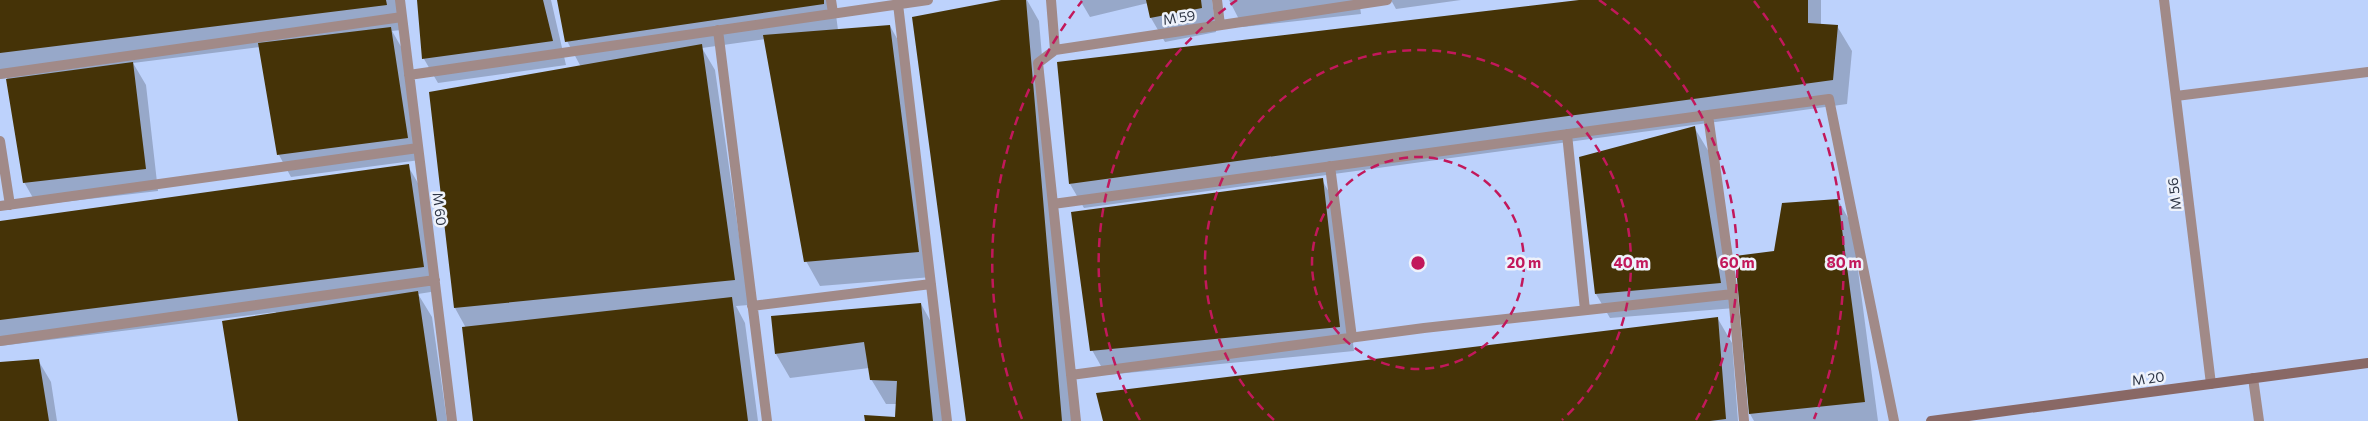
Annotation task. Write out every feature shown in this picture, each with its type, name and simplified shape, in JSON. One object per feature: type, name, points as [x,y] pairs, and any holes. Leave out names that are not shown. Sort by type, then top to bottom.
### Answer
[{"type":"street","name":"M 60","points":[[400,0],[452,421]]},
{"type":"street","points":[[831,0],[833,13]]},
{"type":"street","points":[[409,75],[928,0]]},
{"type":"street","points":[[1051,0],[1055,50],[1038,63],[1076,421]]},
{"type":"street","points":[[1217,0],[1220,25]]},
{"type":"street","name":"M 59","points":[[1055,50],[1370,1],[1387,0]]},
{"type":"street","name":"M 56","points":[[2164,0],[2211,384]]},
{"type":"street","points":[[898,4],[946,421]]},
{"type":"street","points":[[0,74],[402,17]]},
{"type":"street","points":[[718,30],[767,421]]},
{"type":"street","points":[[2176,96],[2368,72]]},
{"type":"street","points":[[1053,204],[1829,99],[1894,421]]},
{"type":"street","points":[[1708,115],[1733,294],[1744,421]]},
{"type":"street","points":[[1567,134],[1585,310]]},
{"type":"street","points":[[0,141],[5,206],[418,148]]},
{"type":"street","points":[[1330,166],[1352,338]]},
{"type":"street","points":[[0,341],[435,280]]},
{"type":"street","points":[[752,306],[930,284]]},
{"type":"street","points":[[1071,375],[1352,338],[1733,294]]},
{"type":"street","name":"M 20","points":[[1931,421],[1974,418],[2368,363]]},
{"type":"street","points":[[2253,378],[2259,421]]},
{"type":"building","points":[[0,0],[386,0],[387,5],[0,53]]},
{"type":"building","points":[[417,0],[543,0],[553,41],[422,59]]},
{"type":"building","points":[[557,0],[824,0],[824,4],[565,42]]},
{"type":"building","points":[[1001,0],[1026,0],[1062,421],[966,421],[912,17]]},
{"type":"building","points":[[1146,0],[1201,0],[1202,8],[1150,18]]},
{"type":"building","points":[[1579,0],[1808,0],[1808,23],[1838,25],[1833,80],[1069,184],[1057,62]]},
{"type":"building","points":[[890,25],[919,252],[804,262],[763,35]]},
{"type":"building","points":[[391,27],[408,138],[277,155],[258,43]]},
{"type":"building","points":[[702,44],[735,280],[454,308],[429,92]]},
{"type":"building","points":[[133,62],[146,169],[23,183],[6,79]]},
{"type":"building","points":[[1695,126],[1721,283],[1595,294],[1579,157]]},
{"type":"building","points":[[409,164],[424,267],[0,320],[0,221]]},
{"type":"building","points":[[1323,178],[1340,327],[1090,351],[1071,212]]},
{"type":"building","points":[[1838,199],[1865,402],[1749,414],[1735,256],[1774,251],[1782,203]]},
{"type":"building","points":[[418,291],[437,421],[238,421],[222,321]]},
{"type":"building","points":[[732,297],[748,421],[473,421],[462,327]]},
{"type":"building","points":[[921,303],[933,421],[865,421],[864,415],[895,417],[897,381],[870,380],[864,342],[775,354],[771,316]]},
{"type":"building","points":[[1718,317],[1726,419],[1710,421],[1103,421],[1096,393]]},
{"type":"building","points":[[39,359],[49,421],[0,421],[0,362]]}]
